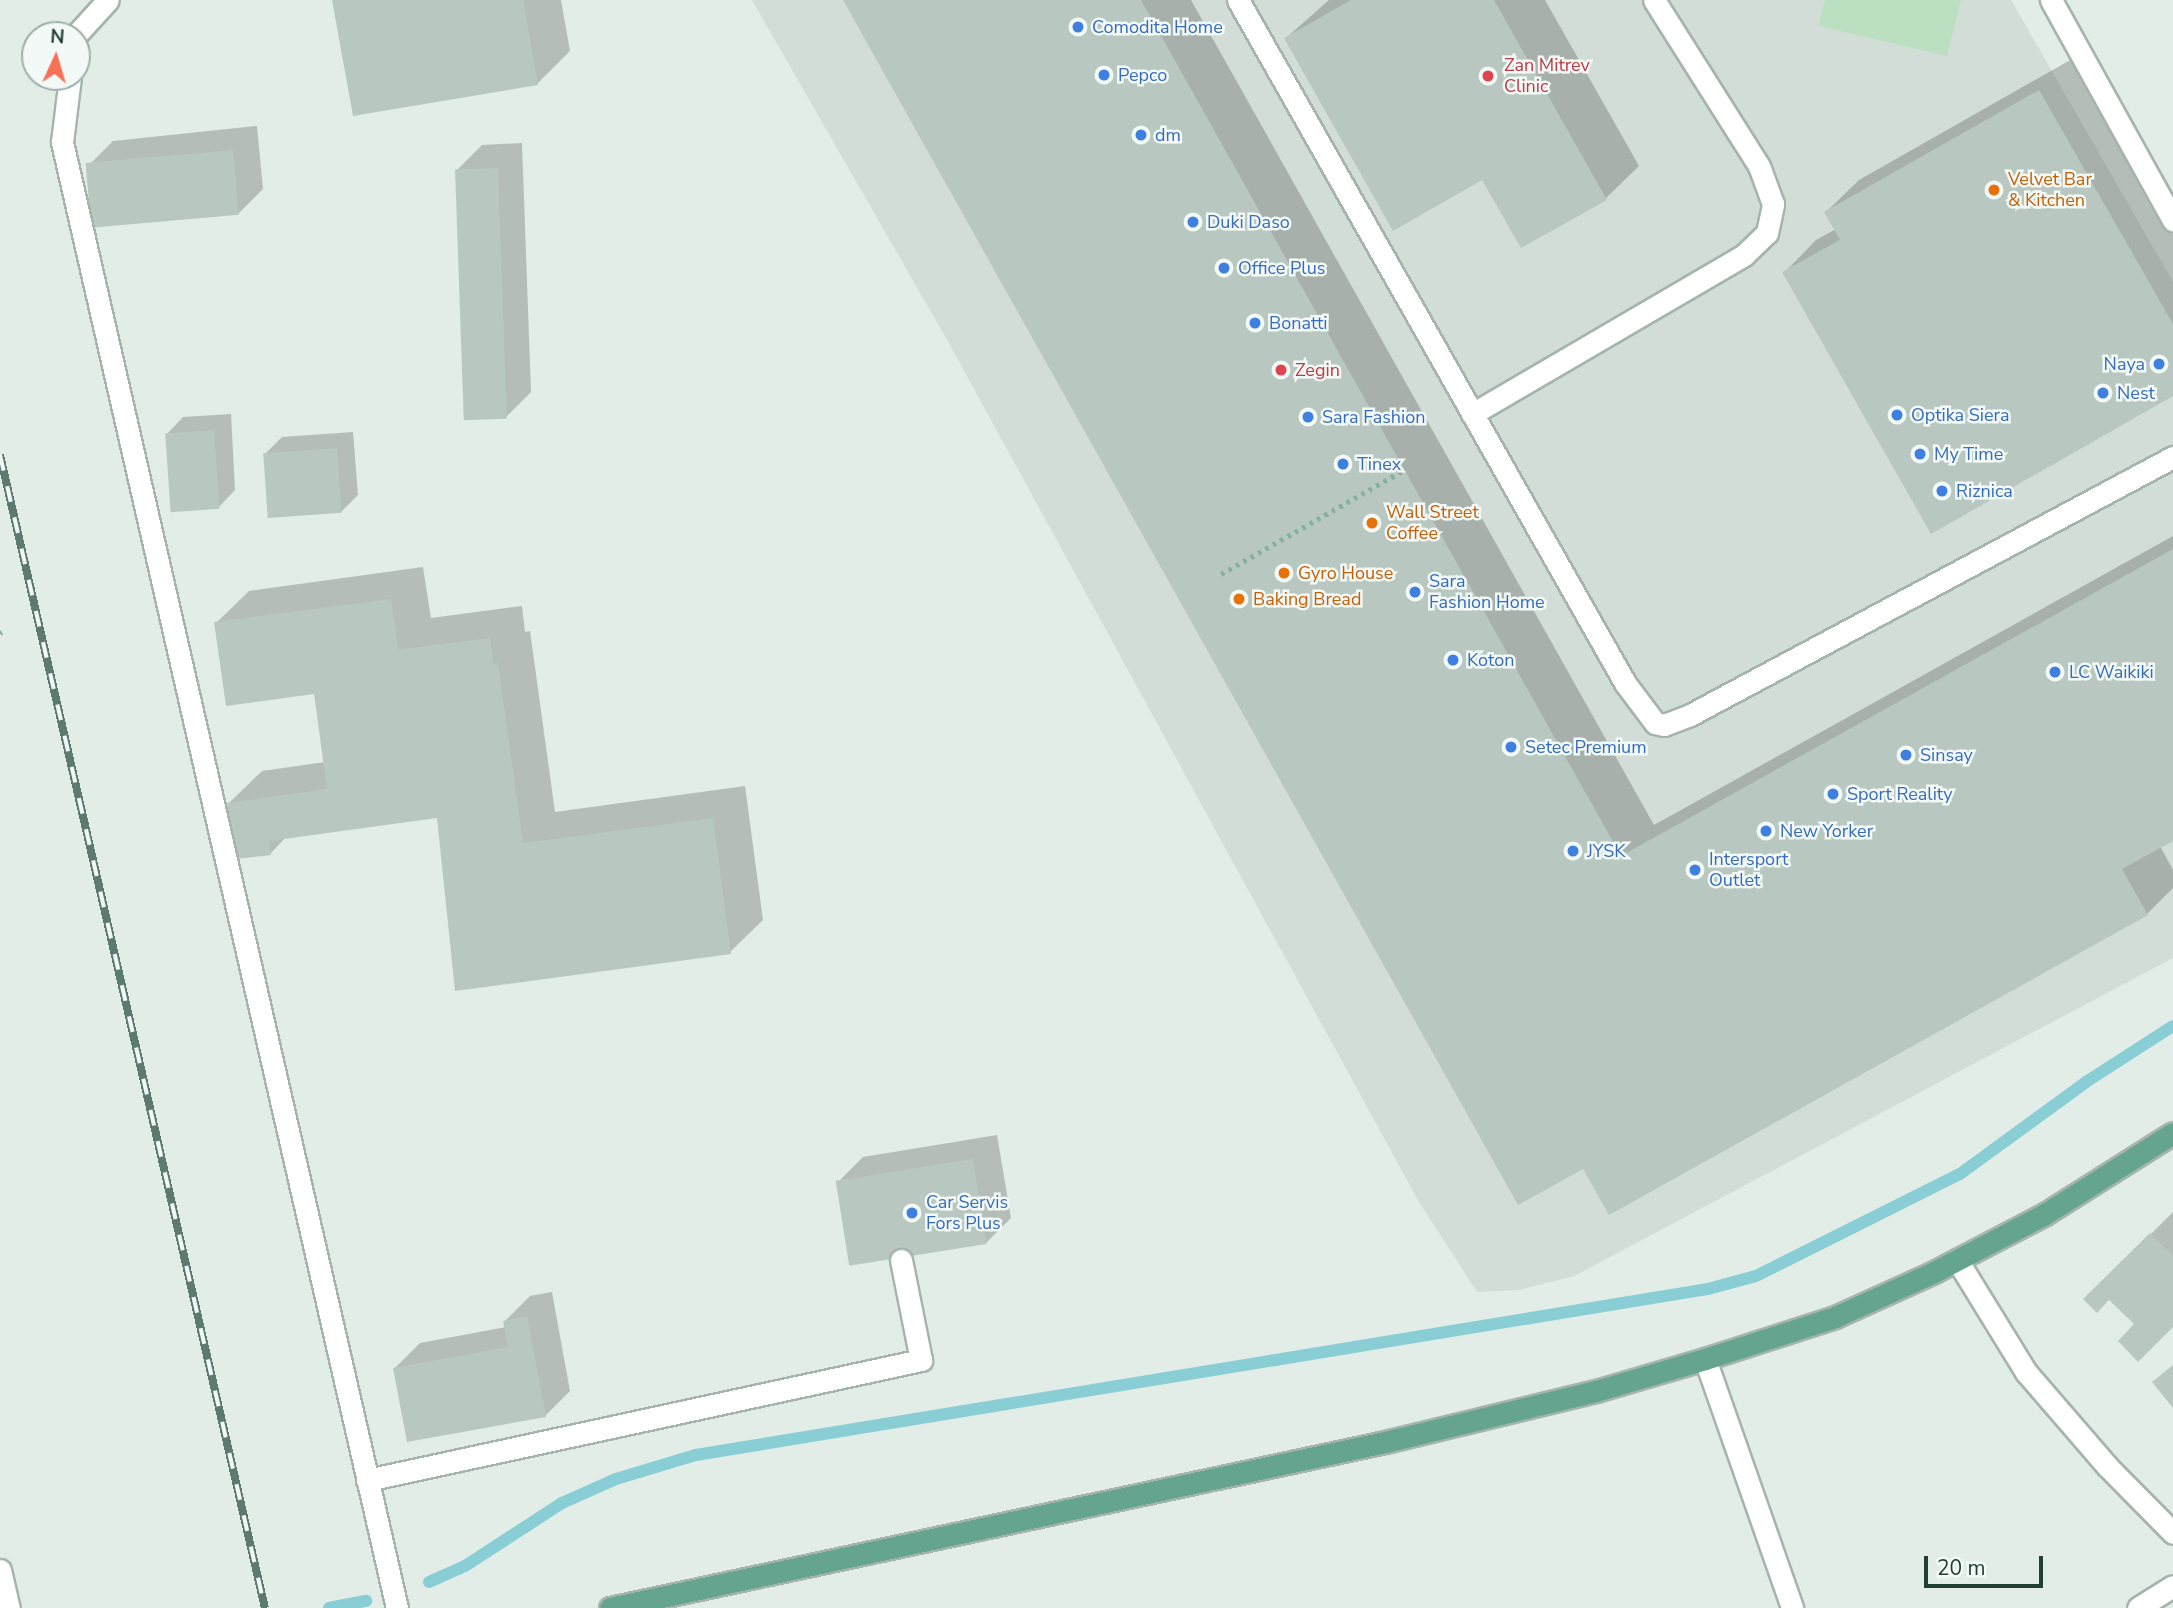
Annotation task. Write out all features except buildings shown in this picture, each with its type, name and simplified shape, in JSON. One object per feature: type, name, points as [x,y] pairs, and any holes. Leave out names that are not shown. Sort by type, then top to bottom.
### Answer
[{"type":"main road","points":[[610,1608],[1184,1488],[1596,1391],[1705,1359],[1835,1317],[1957,1260],[2045,1214],[2173,1133]]},
{"type":"street","points":[[89,21],[108,0]]},
{"type":"street","points":[[1238,0],[1625,683],[1647,715],[1664,725],[1690,715],[2173,457]]},
{"type":"street","points":[[1472,414],[1744,255],[1767,233],[1773,204],[1759,166],[1654,0]]},
{"type":"street","points":[[2051,0],[2173,220]]},
{"type":"street","points":[[68,91],[62,142],[397,1608]]},
{"type":"street","points":[[367,1480],[920,1360],[901,1260]]},
{"type":"street","points":[[1957,1260],[2026,1372],[2107,1466],[2173,1533]]},
{"type":"street","points":[[1705,1359],[1792,1608]]},
{"type":"street","points":[[0,1570],[9,1608]]},
{"type":"street","points":[[2138,1608],[2173,1586]]},
{"type":"path","points":[[1221,573],[1404,470]]},
{"type":"shaded area","points":[[752,0],[2011,0],[2173,282],[2173,958],[1574,1276],[1518,1290],[1477,1292],[1419,1202],[950,345]]},
{"type":"green space","points":[[1825,0],[1961,0],[1947,56],[1819,26]]},
{"type":"waterway","points":[[429,1582],[465,1566],[562,1503],[616,1479],[696,1455],[1708,1289],[1756,1276],[1960,1174],[2086,1082],[2173,1026]]},
{"type":"waterway","points":[[329,1608],[366,1601]]},
{"type":"railway","points":[[0,455],[265,1608]]},
{"type":"place","name":"Comodita Home","points":[[1078,27]]},
{"type":"place","name":"Pepco","points":[[1104,75]]},
{"type":"place","name":"Zan Mitrev Clinic","points":[[1488,76]]},
{"type":"place","name":"dm","points":[[1141,135]]},
{"type":"place","name":"Velvet Bar & Kitchen","points":[[1994,190]]},
{"type":"place","name":"Duki Daso","points":[[1193,222]]},
{"type":"place","name":"Office Plus","points":[[1224,268]]},
{"type":"place","name":"Bonatti","points":[[1255,323]]},
{"type":"place","name":"Naya","points":[[2159,364]]},
{"type":"place","name":"Zegin","points":[[1281,370]]},
{"type":"place","name":"Nest","points":[[2103,393]]},
{"type":"place","name":"Optika Siera","points":[[1897,415]]},
{"type":"place","name":"Sara Fashion","points":[[1308,417]]},
{"type":"place","name":"My Time","points":[[1920,454]]},
{"type":"place","name":"Tinex","points":[[1343,464]]},
{"type":"place","name":"Riznica","points":[[1942,491]]},
{"type":"place","name":"Wall Street Coffee","points":[[1372,523]]},
{"type":"place","name":"Gyro House","points":[[1284,573]]},
{"type":"place","name":"Sara Fashion Home","points":[[1415,592]]},
{"type":"place","name":"Baking Bread","points":[[1239,599]]},
{"type":"place","name":"Koton","points":[[1453,660]]},
{"type":"place","name":"LC Waikiki","points":[[2055,672]]},
{"type":"place","name":"Setec Premium","points":[[1511,747]]},
{"type":"place","name":"Sinsay","points":[[1906,755]]},
{"type":"place","name":"Sport Reality","points":[[1833,794]]},
{"type":"place","name":"New Yorker","points":[[1766,831]]},
{"type":"place","name":"JYSK","points":[[1573,851]]},
{"type":"place","name":"Intersport Outlet","points":[[1695,870]]},
{"type":"place","name":"Car Servis Fors Plus","points":[[912,1213]]}]
